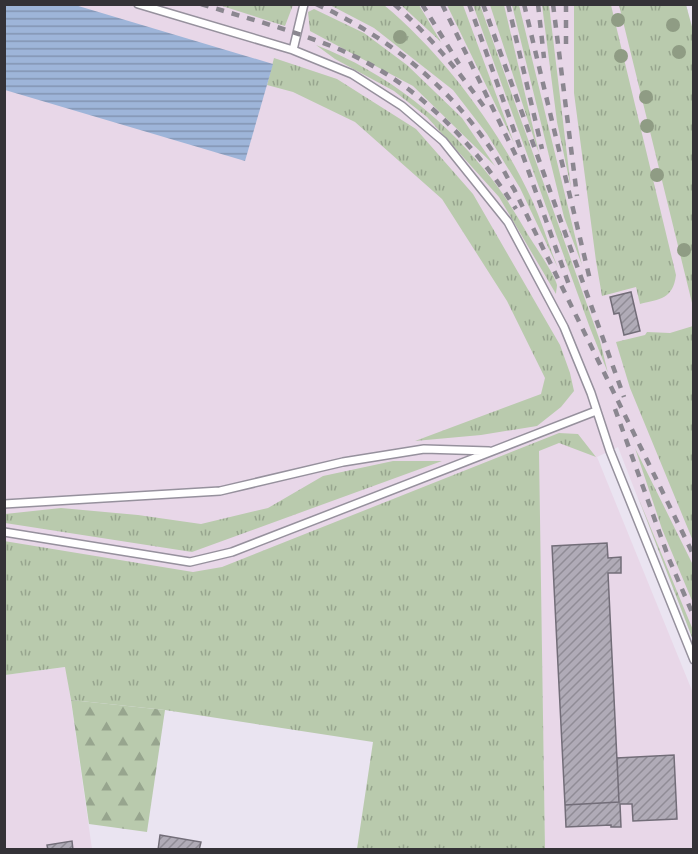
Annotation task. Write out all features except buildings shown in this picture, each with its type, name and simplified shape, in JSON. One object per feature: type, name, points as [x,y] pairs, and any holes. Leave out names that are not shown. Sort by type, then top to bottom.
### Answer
[{"type":"lane","points":[[138,4],[293,50],[352,74],[402,106],[443,141],[508,222],[564,327],[610,451],[693,660]]},
{"type":"lane","points":[[293,50],[304,4]]},
{"type":"lane","points":[[4,532],[190,562],[232,552],[596,411]]},
{"type":"lane","points":[[4,504],[220,491],[343,462],[424,449],[495,451]]},
{"type":"shaded area","points":[[4,5],[686,5],[694,34],[693,640],[618,447],[597,457],[693,693],[693,849],[545,849],[538,451],[209,580],[5,551]]},
{"type":"shaded area","points":[[66,667],[92,849],[5,849],[4,675]]},
{"type":"green space","points":[[293,4],[285,26],[219,5]]},
{"type":"green space","points":[[330,5],[384,5],[428,46],[487,120],[504,147],[536,208],[558,268],[520,188],[487,134],[453,90],[374,28]]},
{"type":"green space","points":[[401,5],[419,5],[441,42]]},
{"type":"green space","points":[[447,5],[463,5],[514,143]]},
{"type":"green space","points":[[473,5],[480,5],[600,341],[608,373],[590,328]]},
{"type":"green space","points":[[490,5],[504,5],[539,153],[537,148]]},
{"type":"green space","points":[[512,5],[519,5],[582,265],[564,217]]},
{"type":"green space","points":[[542,5],[549,5],[571,188],[557,122]]},
{"type":"green space","points":[[574,5],[611,5],[676,275],[669,293],[654,301],[640,304],[636,287],[602,296],[574,93]]},
{"type":"green space","points":[[619,5],[686,5],[694,34],[693,307]]},
{"type":"green space","points":[[314,9],[364,33],[407,65],[462,118],[495,166],[413,86],[310,31],[308,12]]},
{"type":"green space","points":[[316,45],[342,56],[392,85],[437,119],[457,139],[477,160],[512,208],[552,274],[557,285],[556,294],[499,197],[427,117],[394,91],[335,59]]},
{"type":"green space","points":[[274,58],[337,79],[416,129],[473,194],[560,345],[570,373],[574,391],[561,407],[537,426],[481,435],[415,441],[541,394],[545,378],[507,301],[442,199],[355,122],[293,92],[267,85]]},
{"type":"green space","points":[[693,326],[693,541],[630,388],[616,342],[645,335],[647,332],[670,333]]},
{"type":"green space","points":[[559,433],[578,434],[596,457],[559,443],[539,451],[545,849],[357,849],[373,742],[165,710],[71,700],[65,667],[5,675],[4,541],[193,572],[222,567]]},
{"type":"green space","points":[[635,448],[693,565],[693,603],[662,529]]},
{"type":"green space","points":[[393,461],[442,461],[192,552],[5,523],[5,514],[61,508],[201,524],[268,508],[323,476]]},
{"type":"green space","points":[[638,497],[693,630],[693,640]]},
{"type":"green space","points":[[71,700],[165,710],[147,832],[89,824]]},
{"type":"water","points":[[4,5],[75,5],[273,64],[245,161],[5,90]]},
{"type":"railway","points":[[201,4],[336,48],[391,77],[438,114],[460,136],[499,183],[516,209]]},
{"type":"railway","points":[[316,4],[367,31],[414,64],[455,103],[491,149],[514,189],[694,556]]},
{"type":"railway","points":[[394,4],[442,53],[485,108]]},
{"type":"railway","points":[[422,4],[459,64]]},
{"type":"railway","points":[[442,4],[518,160]]},
{"type":"railway","points":[[469,4],[569,285]]},
{"type":"railway","points":[[483,4],[624,397]]},
{"type":"railway","points":[[508,4],[542,149]]},
{"type":"railway","points":[[524,4],[591,284]]},
{"type":"railway","points":[[538,4],[544,58]]},
{"type":"railway","points":[[553,4],[577,196]]},
{"type":"railway","points":[[566,4],[566,51]]},
{"type":"railway","points":[[615,409],[669,559],[694,617]]}]
